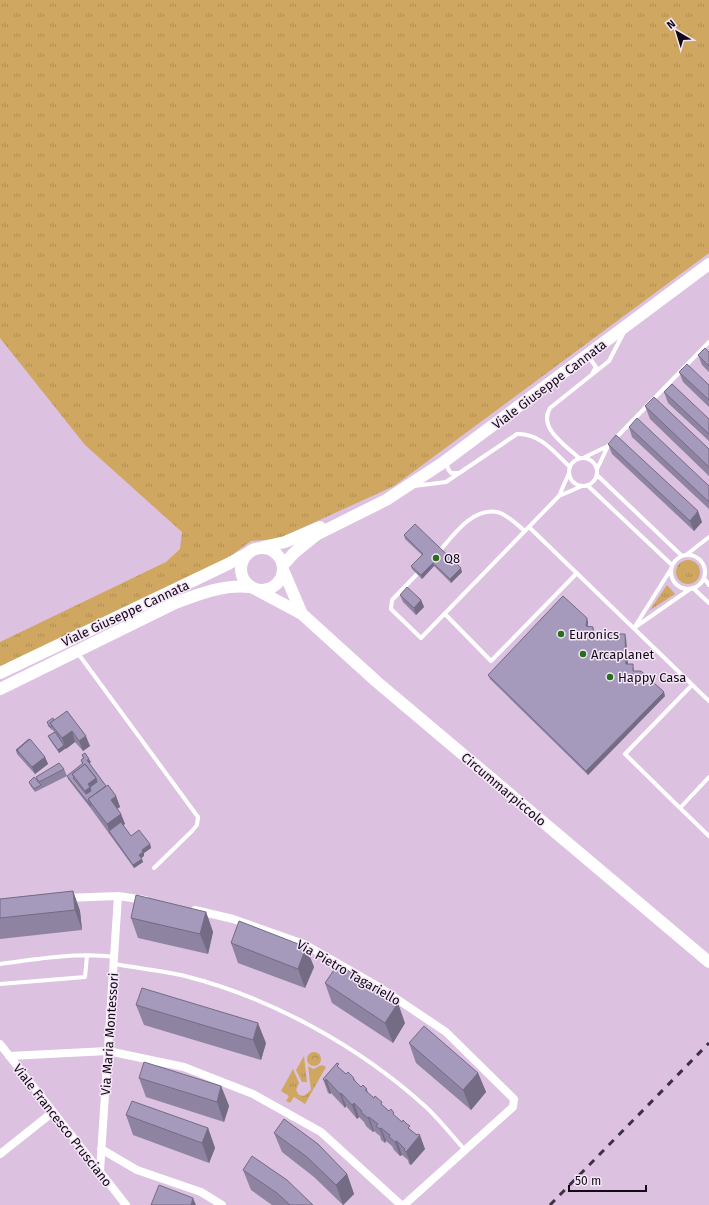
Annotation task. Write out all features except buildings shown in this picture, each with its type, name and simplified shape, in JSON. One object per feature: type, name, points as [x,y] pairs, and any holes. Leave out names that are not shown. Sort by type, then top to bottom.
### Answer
[{"type":"street","name":"Viale Giuseppe Cannata","points":[[284,568],[295,552],[316,535],[386,500],[448,459],[706,268]]},
{"type":"street","name":"Viale Giuseppe Cannata","points":[[263,547],[285,542],[386,500]]},
{"type":"street","points":[[263,547],[276,552],[284,568],[282,579],[271,588],[254,588],[242,576],[242,562],[250,552],[263,547]]},
{"type":"street","name":"Viale Giuseppe Cannata","points":[[0,673],[228,564],[250,552]]},
{"type":"street","name":"Circummarpiccolo","points":[[284,568],[302,614]]},
{"type":"street","name":"Viale Giuseppe Cannata","points":[[0,689],[175,603],[198,594],[239,585],[254,588]]},
{"type":"street","name":"Circummarpiccolo","points":[[254,588],[302,614],[377,682],[709,962]]},
{"type":"street","points":[[57,898],[118,896],[152,901]]},
{"type":"street","name":"Via Maria Montessori","points":[[100,1171],[118,896]]},
{"type":"street","name":"Via Pietro Tagariello","points":[[188,908],[233,919],[304,944],[380,987],[446,1032],[514,1099],[513,1107],[404,1205]]},
{"type":"street","name":"Viale Francesco Prusciano","points":[[0,1044],[126,1205]]},
{"type":"street","points":[[9,1056],[108,1051],[184,1067],[253,1094],[321,1132],[401,1205]]},
{"type":"street","points":[[0,1154],[53,1112]]},
{"type":"street","points":[[101,1149],[137,1170],[201,1192],[222,1205]]},
{"type":"lane","points":[[579,458],[551,431],[546,422],[546,415],[550,408],[609,361],[627,326]]},
{"type":"lane","points":[[559,496],[593,482],[597,475],[597,469],[608,446],[709,342]]},
{"type":"lane","points":[[581,361],[588,359],[595,363],[596,367],[590,376]]},
{"type":"lane","points":[[406,487],[446,482],[462,473],[505,440],[517,434],[527,433],[535,436],[570,467]]},
{"type":"lane","points":[[423,568],[392,600],[391,609],[421,638],[559,496],[567,482],[570,467],[579,458],[585,457],[608,446]]},
{"type":"lane","points":[[585,457],[593,461],[597,469]]},
{"type":"lane","points":[[448,459],[447,465],[451,473],[462,473]]},
{"type":"lane","points":[[569,473],[573,482],[584,486],[672,567],[672,577],[676,584],[683,588],[692,588],[709,603]]},
{"type":"lane","points":[[597,475],[684,555],[694,556],[700,560],[704,566],[704,576],[709,585]]},
{"type":"lane","points":[[434,557],[470,519],[482,512],[497,512],[509,518],[525,532]]},
{"type":"lane","points":[[529,527],[709,701]]},
{"type":"lane","points":[[634,628],[678,558],[709,538]]},
{"type":"lane","points":[[634,628],[700,584],[709,570]]},
{"type":"lane","points":[[444,614],[492,661],[577,573]]},
{"type":"lane","points":[[77,652],[198,816],[197,825],[192,831],[154,868]]},
{"type":"lane","points":[[692,685],[625,754],[709,836]]},
{"type":"lane","points":[[680,808],[709,777]]},
{"type":"lane","points":[[0,964],[99,955],[114,961],[185,976],[249,997],[317,1028],[381,1071],[427,1108],[465,1150]]},
{"type":"lane","points":[[0,984],[85,977],[87,956]]},
{"type":"green space","points":[[0,0],[709,0],[709,253],[394,486],[278,539],[251,541],[222,562],[0,669],[0,642],[166,562],[180,549],[182,532],[85,445],[0,338]]},
{"type":"green space","points":[[688,560],[693,561],[699,567],[699,577],[693,583],[688,584],[683,583],[677,577],[676,572],[677,567],[683,561]]},
{"type":"green space","points":[[667,585],[675,594],[650,610]]},
{"type":"green space","points":[[311,1052],[317,1052],[321,1056],[321,1062],[317,1066],[311,1066],[307,1062],[307,1056]]},
{"type":"green space","points":[[304,1056],[307,1082],[302,1082],[296,1070]]},
{"type":"green space","points":[[322,1065],[326,1067],[305,1104],[294,1097],[290,1103],[286,1101],[289,1096],[281,1091],[293,1069],[299,1083],[296,1090],[299,1095],[304,1096],[311,1090],[308,1066],[313,1069]]},
{"type":"railway","points":[[550,1205],[709,1043]]},
{"type":"place","name":"Q8","points":[[436,558]]},
{"type":"place","name":"Euronics","points":[[561,634]]},
{"type":"place","name":"Arcaplanet","points":[[583,654]]},
{"type":"place","name":"Happy Casa","points":[[610,677]]}]
